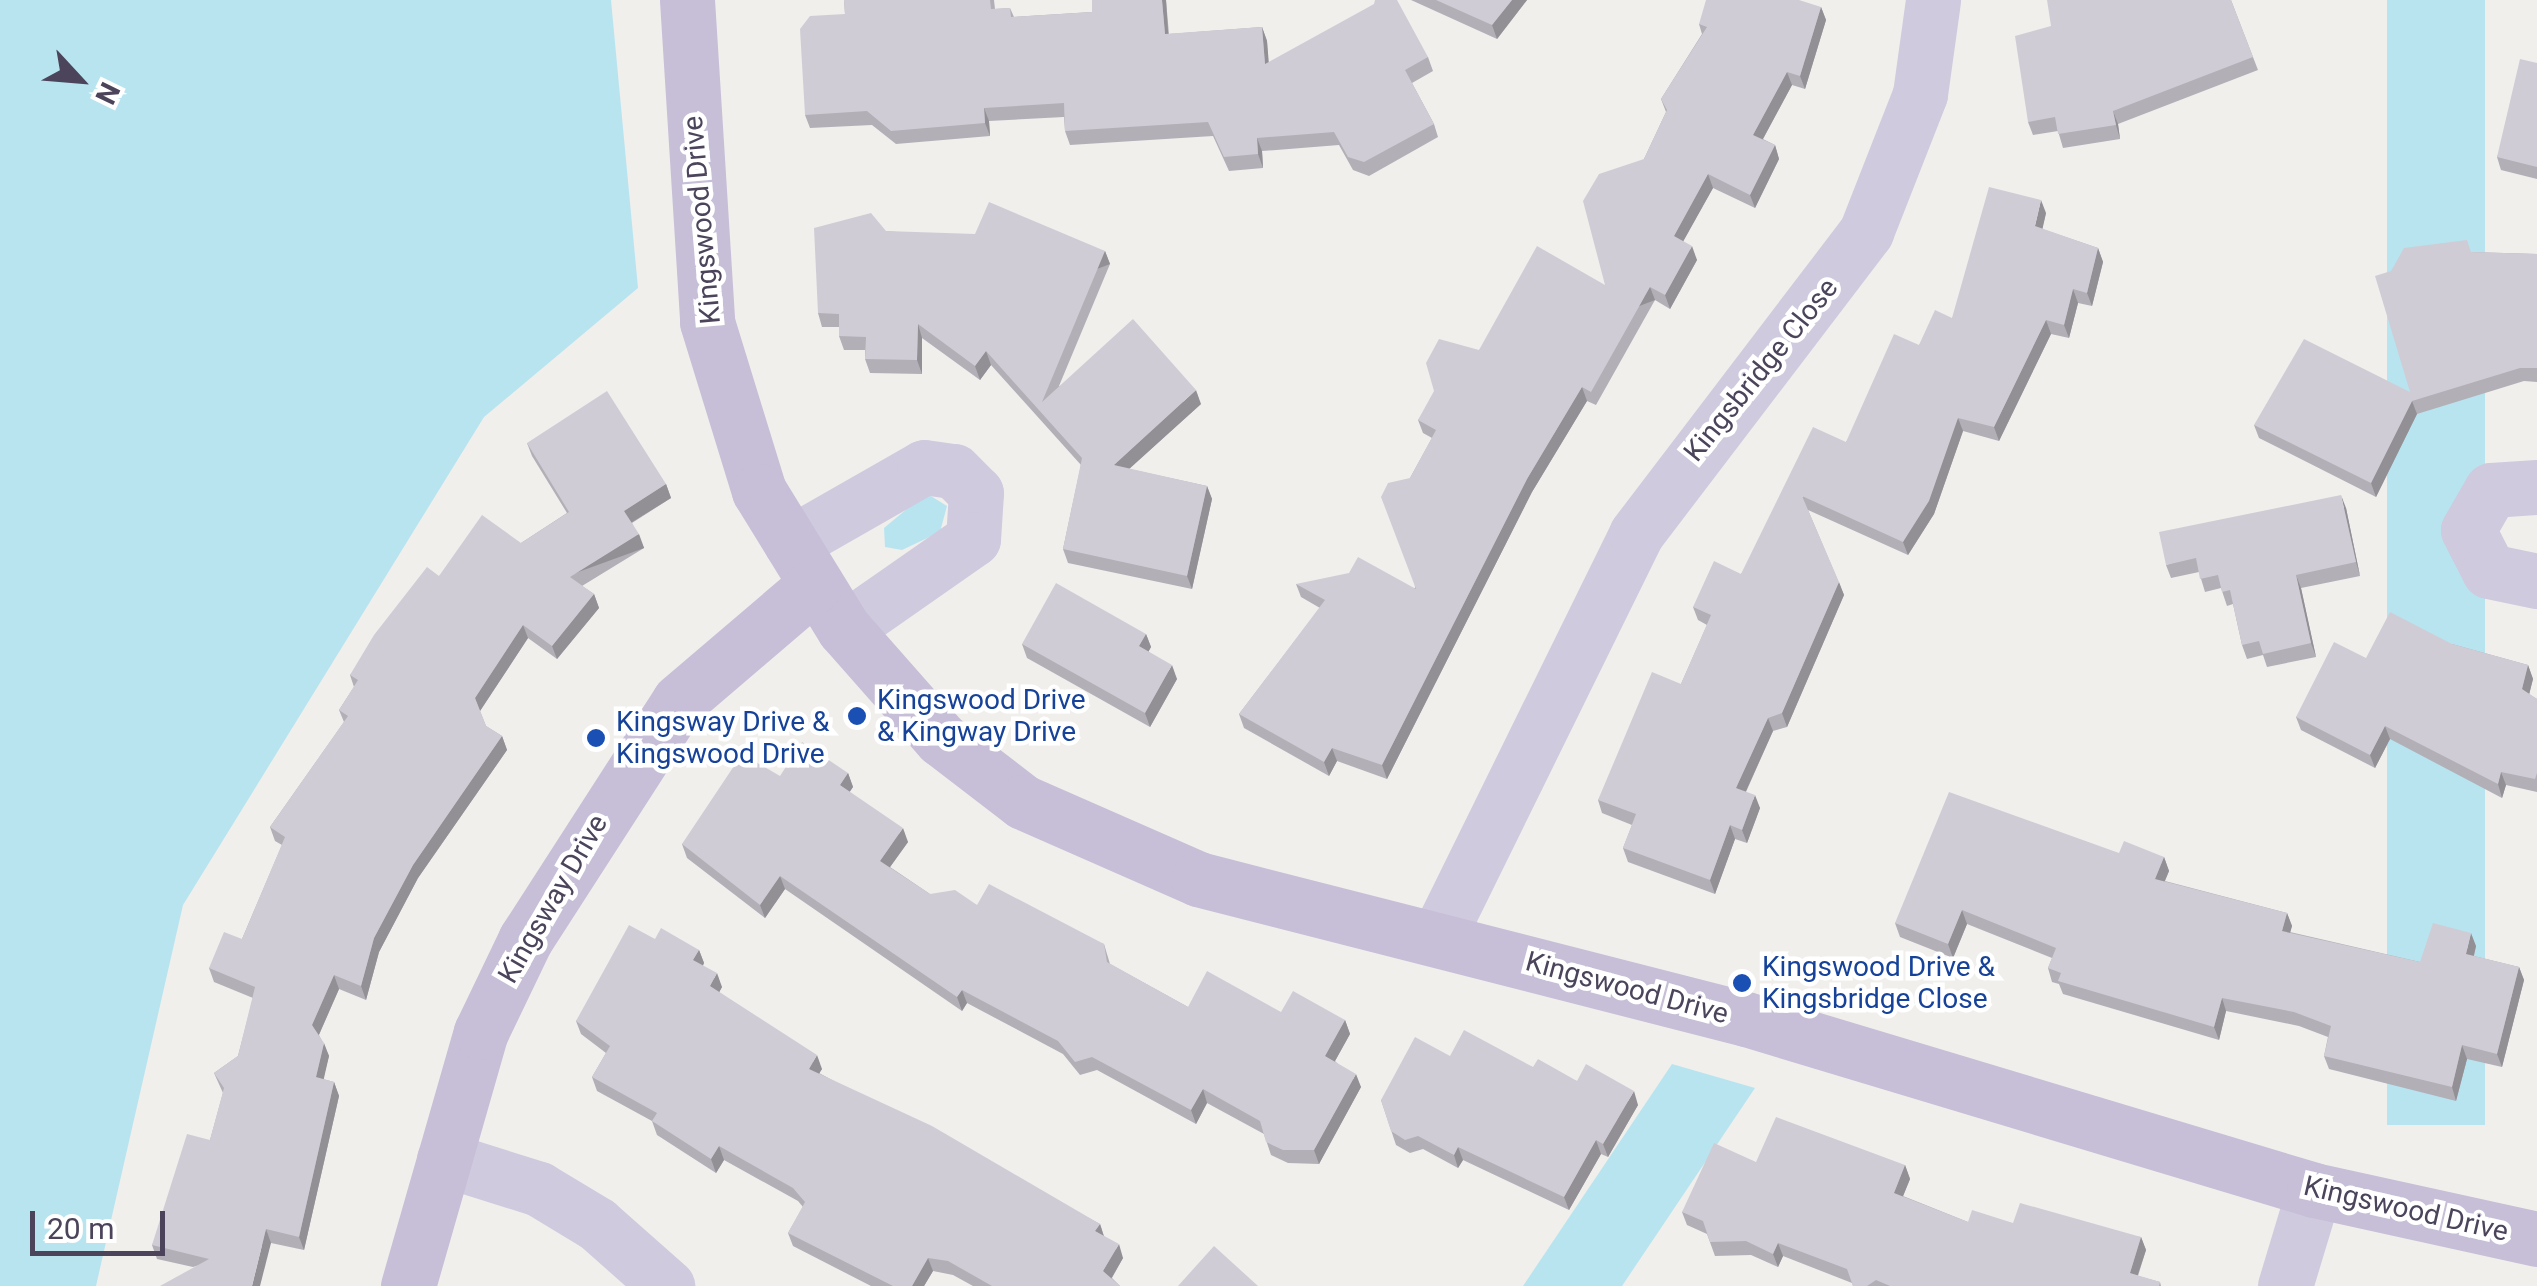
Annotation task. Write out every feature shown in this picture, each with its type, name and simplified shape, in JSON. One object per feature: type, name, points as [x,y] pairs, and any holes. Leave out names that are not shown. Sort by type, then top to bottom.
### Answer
[{"type":"street","name":"Kingswood Drive","points":[[687,0],[707,322],[740,442],[817,585],[941,738],[1078,833],[1198,879],[1746,1019],[2314,1190],[2537,1239]]},
{"type":"street","name":"Kingsbridge Close","points":[[1437,939],[1636,534],[1866,232],[1920,94],[1934,0]]},
{"type":"street","points":[[2537,487],[2491,490],[2468,530],[2490,571],[2537,581]]},
{"type":"street","name":"Kingsway Drive","points":[[408,1286],[444,1158],[503,986],[634,761],[727,654],[817,585]]},
{"type":"street","points":[[444,1158],[539,1189],[597,1224],[667,1286]]},
{"type":"street","points":[[2286,1286],[2314,1190]]},
{"type":"shaded area","points":[[0,0],[611,0],[638,288],[484,417],[183,905],[96,1286],[0,1286]]},
{"type":"shaded area","points":[[2387,0],[2485,0],[2485,1125],[2387,1125]]},
{"type":"shaded area","points":[[926,493],[947,506],[940,532],[902,550],[885,547],[884,528]]},
{"type":"shaded area","points":[[1672,1064],[1755,1088],[1622,1286],[1523,1286]]},
{"type":"building","points":[[844,0],[990,0],[991,9],[1010,8],[1011,17],[1092,12],[1092,0],[1162,0],[1165,34],[1262,27],[1265,64],[1375,0],[1397,0],[1428,57],[1405,70],[1434,124],[1364,162],[1348,157],[1334,132],[1257,138],[1258,154],[1224,157],[1208,122],[1065,131],[1064,103],[984,108],[985,123],[891,131],[867,111],[805,115],[800,29],[810,16],[845,14]]},
{"type":"building","points":[[1436,0],[1512,0],[1492,25]]},
{"type":"building","points":[[1706,0],[1799,0],[1821,7],[1800,76],[1787,72],[1753,135],[1775,145],[1750,195],[1708,174],[1674,236],[1692,246],[1665,295],[1650,287],[1591,392],[1582,387],[1527,479],[1382,765],[1332,748],[1324,762],[1239,714],[1325,600],[1296,584],[1349,573],[1358,557],[1416,589],[1381,497],[1388,483],[1410,478],[1436,430],[1418,420],[1434,391],[1426,363],[1439,339],[1479,350],[1537,246],[1605,285],[1583,201],[1599,174],[1644,159],[1667,110],[1661,99],[1707,27],[1699,24]]},
{"type":"building","points":[[2047,0],[2231,0],[2253,57],[2113,111],[2116,125],[2058,134],[2055,117],[2028,122],[2015,36],[2051,26]]},
{"type":"building","points":[[2520,59],[2537,63],[2537,167],[2497,157]]},
{"type":"building","points":[[1989,187],[2041,200],[2035,226],[2098,248],[2087,293],[2073,289],[2064,325],[2046,320],[1994,427],[1958,418],[1929,501],[1903,542],[1802,496],[1839,582],[1782,713],[1768,718],[1736,788],[1755,795],[1742,830],[1730,825],[1710,880],[1623,848],[1636,814],[1598,800],[1652,672],[1681,684],[1711,615],[1693,607],[1714,561],[1741,574],[1813,427],[1846,442],[1894,334],[1919,345],[1935,310],[1952,318]]},
{"type":"building","points":[[989,202],[1105,251],[1042,402],[1133,319],[1196,390],[1114,465],[1207,486],[1187,576],[1063,549],[1082,458],[986,351],[975,366],[918,324],[917,360],[865,359],[866,337],[839,336],[839,314],[818,313],[814,228],[871,213],[886,231],[975,234]]},
{"type":"building","points":[[2467,240],[2471,252],[2537,254],[2537,368],[2520,368],[2412,401],[2371,483],[2254,425],[2304,339],[2410,392],[2375,276],[2391,271],[2404,248]]},
{"type":"building","points":[[607,391],[666,484],[624,511],[639,534],[570,577],[594,594],[552,646],[523,625],[475,698],[486,726],[502,736],[413,865],[374,938],[361,986],[334,975],[312,1025],[324,1043],[316,1077],[334,1082],[299,1237],[266,1229],[252,1286],[160,1286],[209,1259],[152,1245],[187,1134],[210,1140],[224,1088],[214,1073],[238,1056],[255,987],[209,968],[224,932],[242,939],[285,837],[270,827],[348,716],[339,710],[358,680],[350,675],[374,635],[427,567],[439,576],[482,515],[521,543],[569,512],[527,443]]},
{"type":"building","points":[[2341,495],[2356,562],[2296,575],[2311,643],[2263,654],[2259,641],[2242,645],[2230,590],[2222,592],[2218,575],[2200,579],[2196,558],[2166,565],[2159,532]]},
{"type":"building","points":[[1056,583],[1146,634],[1139,646],[1172,665],[1145,713],[1022,644]]},
{"type":"building","points":[[2390,612],[2452,644],[2528,665],[2522,689],[2537,699],[2535,779],[2501,772],[2498,784],[2385,726],[2370,755],[2296,717],[2334,642],[2366,658]]},
{"type":"building","points":[[802,742],[848,773],[840,785],[903,828],[880,861],[930,894],[955,890],[977,905],[989,884],[1104,944],[1107,962],[1188,1007],[1207,971],[1281,1012],[1293,991],[1345,1020],[1325,1056],[1356,1074],[1314,1150],[1283,1150],[1266,1142],[1260,1121],[1203,1089],[1191,1110],[1092,1057],[1075,1062],[1058,1041],[962,990],[957,997],[780,876],[760,905],[682,844],[742,754],[780,776]]},
{"type":"building","points":[[1949,792],[2119,853],[2124,841],[2164,857],[2155,879],[2287,913],[2282,931],[2420,962],[2433,923],[2471,933],[2466,954],[2519,967],[2497,1054],[2462,1045],[2452,1087],[2324,1056],[2331,1026],[2294,1012],[2222,998],[2214,1027],[2058,981],[2061,973],[2048,968],[2056,948],[1962,910],[1948,944],[1895,923]]},
{"type":"building","points":[[629,925],[655,939],[661,928],[699,950],[693,960],[717,973],[710,986],[817,1055],[809,1069],[932,1126],[1100,1224],[1095,1231],[1119,1244],[1103,1271],[1120,1286],[992,1286],[948,1261],[928,1258],[912,1286],[893,1286],[788,1233],[805,1202],[793,1188],[719,1146],[711,1159],[652,1121],[657,1113],[592,1077],[610,1046],[576,1021]]},
{"type":"building","points":[[1464,1030],[1533,1067],[1538,1059],[1577,1081],[1586,1064],[1634,1091],[1603,1144],[1596,1140],[1564,1197],[1458,1147],[1454,1155],[1418,1136],[1405,1140],[1391,1131],[1381,1100],[1415,1037],[1450,1056]]},
{"type":"building","points":[[1776,1117],[1905,1165],[1894,1193],[1968,1222],[1972,1210],[2013,1223],[2020,1203],[2141,1237],[2130,1273],[2160,1282],[2159,1286],[1890,1286],[1876,1280],[1867,1286],[1853,1286],[1847,1269],[1778,1243],[1773,1254],[1746,1241],[1710,1242],[1703,1221],[1682,1212],[1714,1143],[1756,1162]]},
{"type":"building","points":[[1214,1246],[1258,1286],[1178,1286]]},
{"type":"place","name":"Kingswood Drive & Kingway Drive","points":[[857,716]]},
{"type":"place","name":"Kingsway Drive & Kingswood Drive","points":[[596,738]]},
{"type":"place","name":"Kingswood Drive & Kingsbridge Close","points":[[1742,983]]}]
